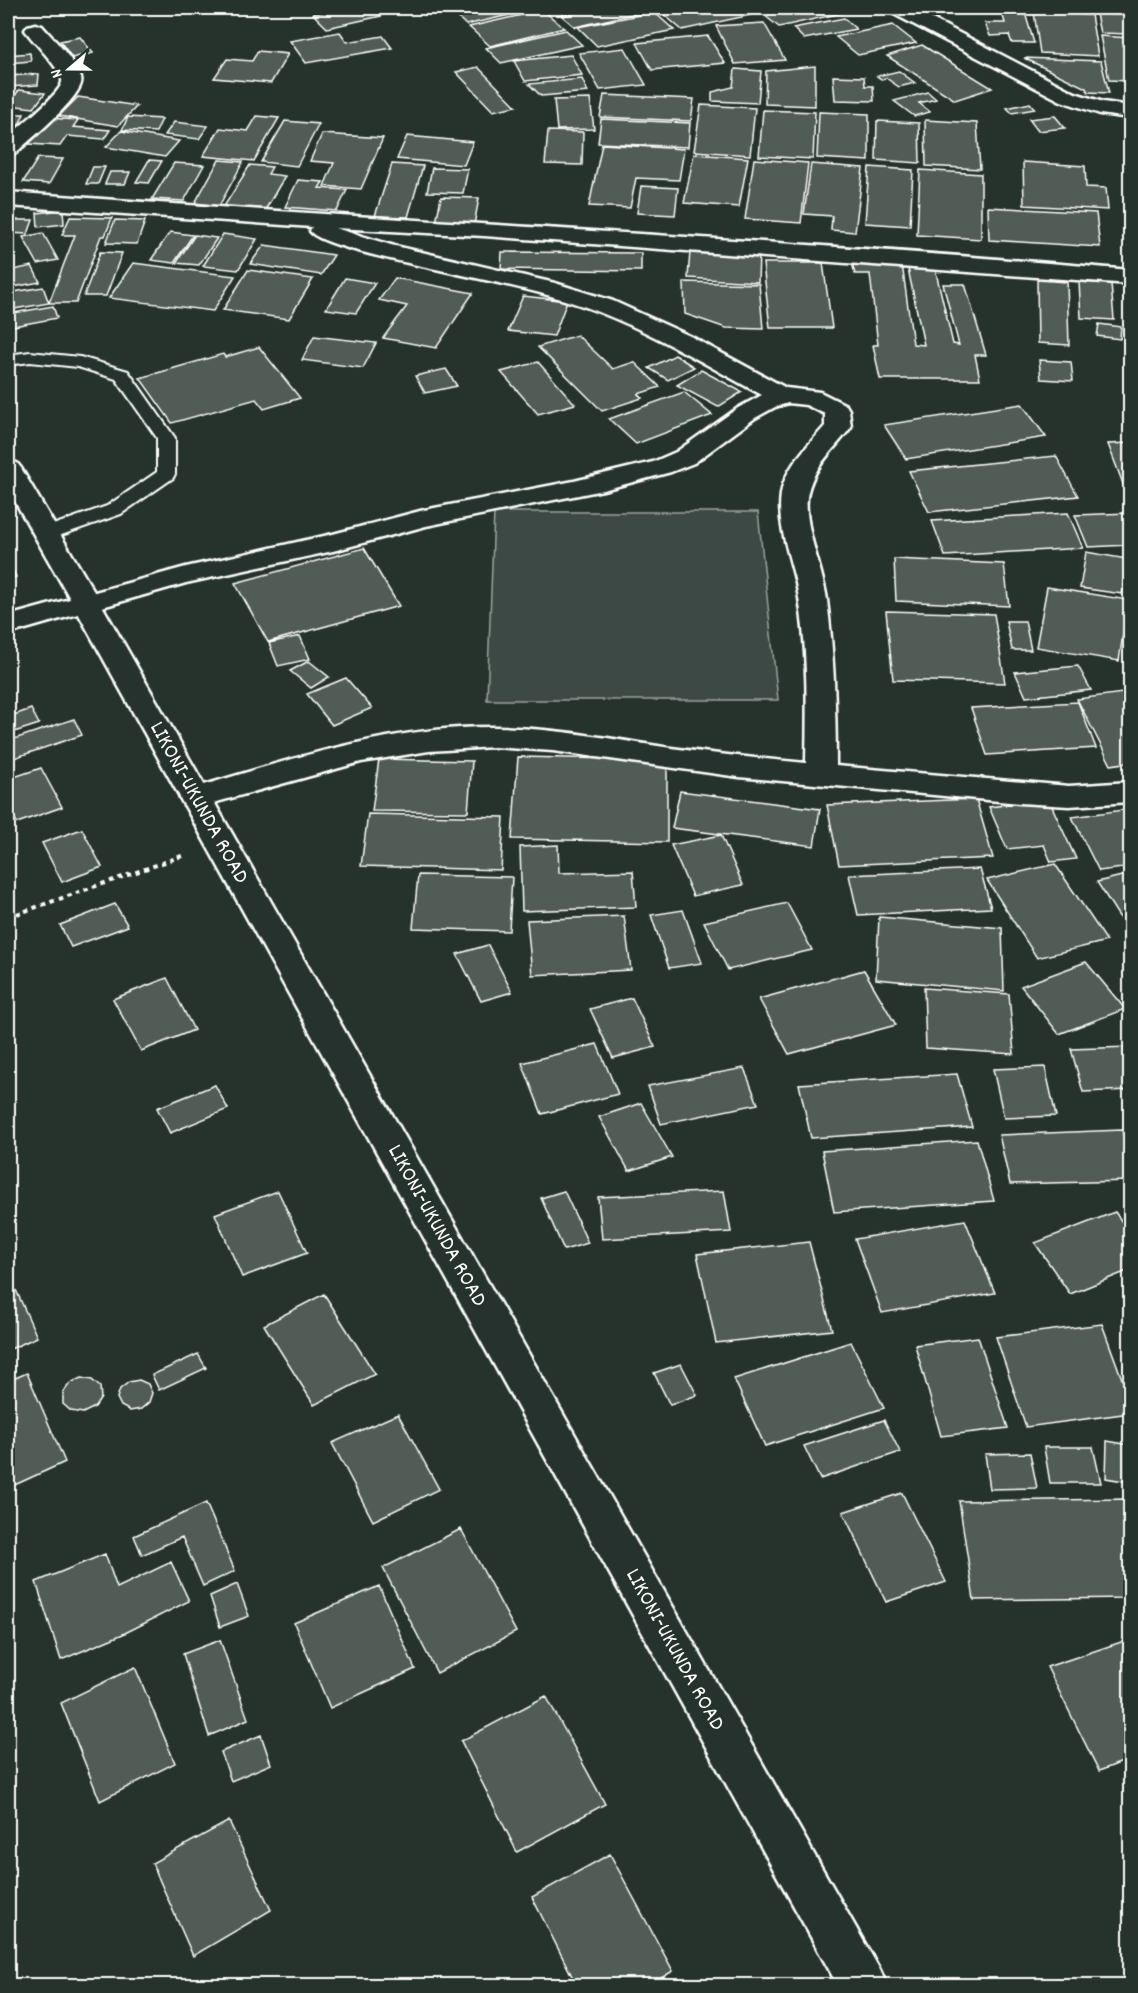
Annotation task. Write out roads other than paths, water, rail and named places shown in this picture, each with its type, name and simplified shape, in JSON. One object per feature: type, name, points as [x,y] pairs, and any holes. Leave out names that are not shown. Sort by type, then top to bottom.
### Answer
[{"type":"main road","points":[[897,8],[1077,101],[1100,108],[1131,112]]},
{"type":"main road","points":[[8,148],[62,99],[72,85],[72,79],[65,67],[35,30]]},
{"type":"main road","points":[[8,199],[290,220],[484,229],[1131,277]]},
{"type":"main road","points":[[290,220],[370,249],[548,287],[609,307],[780,394]]},
{"type":"main road","points":[[8,625],[186,575],[353,538],[422,519],[626,477],[666,466],[703,447],[756,407],[780,394],[792,393],[824,401],[837,410],[839,417],[838,427],[822,443],[799,478],[794,495],[796,525],[813,598],[822,698],[821,773]]},
{"type":"main road","name":"LIKONI-UKUNDA ROAD","points":[[8,468],[86,602],[864,1986]]},
{"type":"main road","points":[[195,798],[330,758],[390,746],[466,738],[555,741],[700,762],[1069,796],[1131,792]]},
{"type":"lane","points":[[8,360],[30,357],[81,362],[122,375],[166,438],[166,474],[114,510],[46,534]]}]
